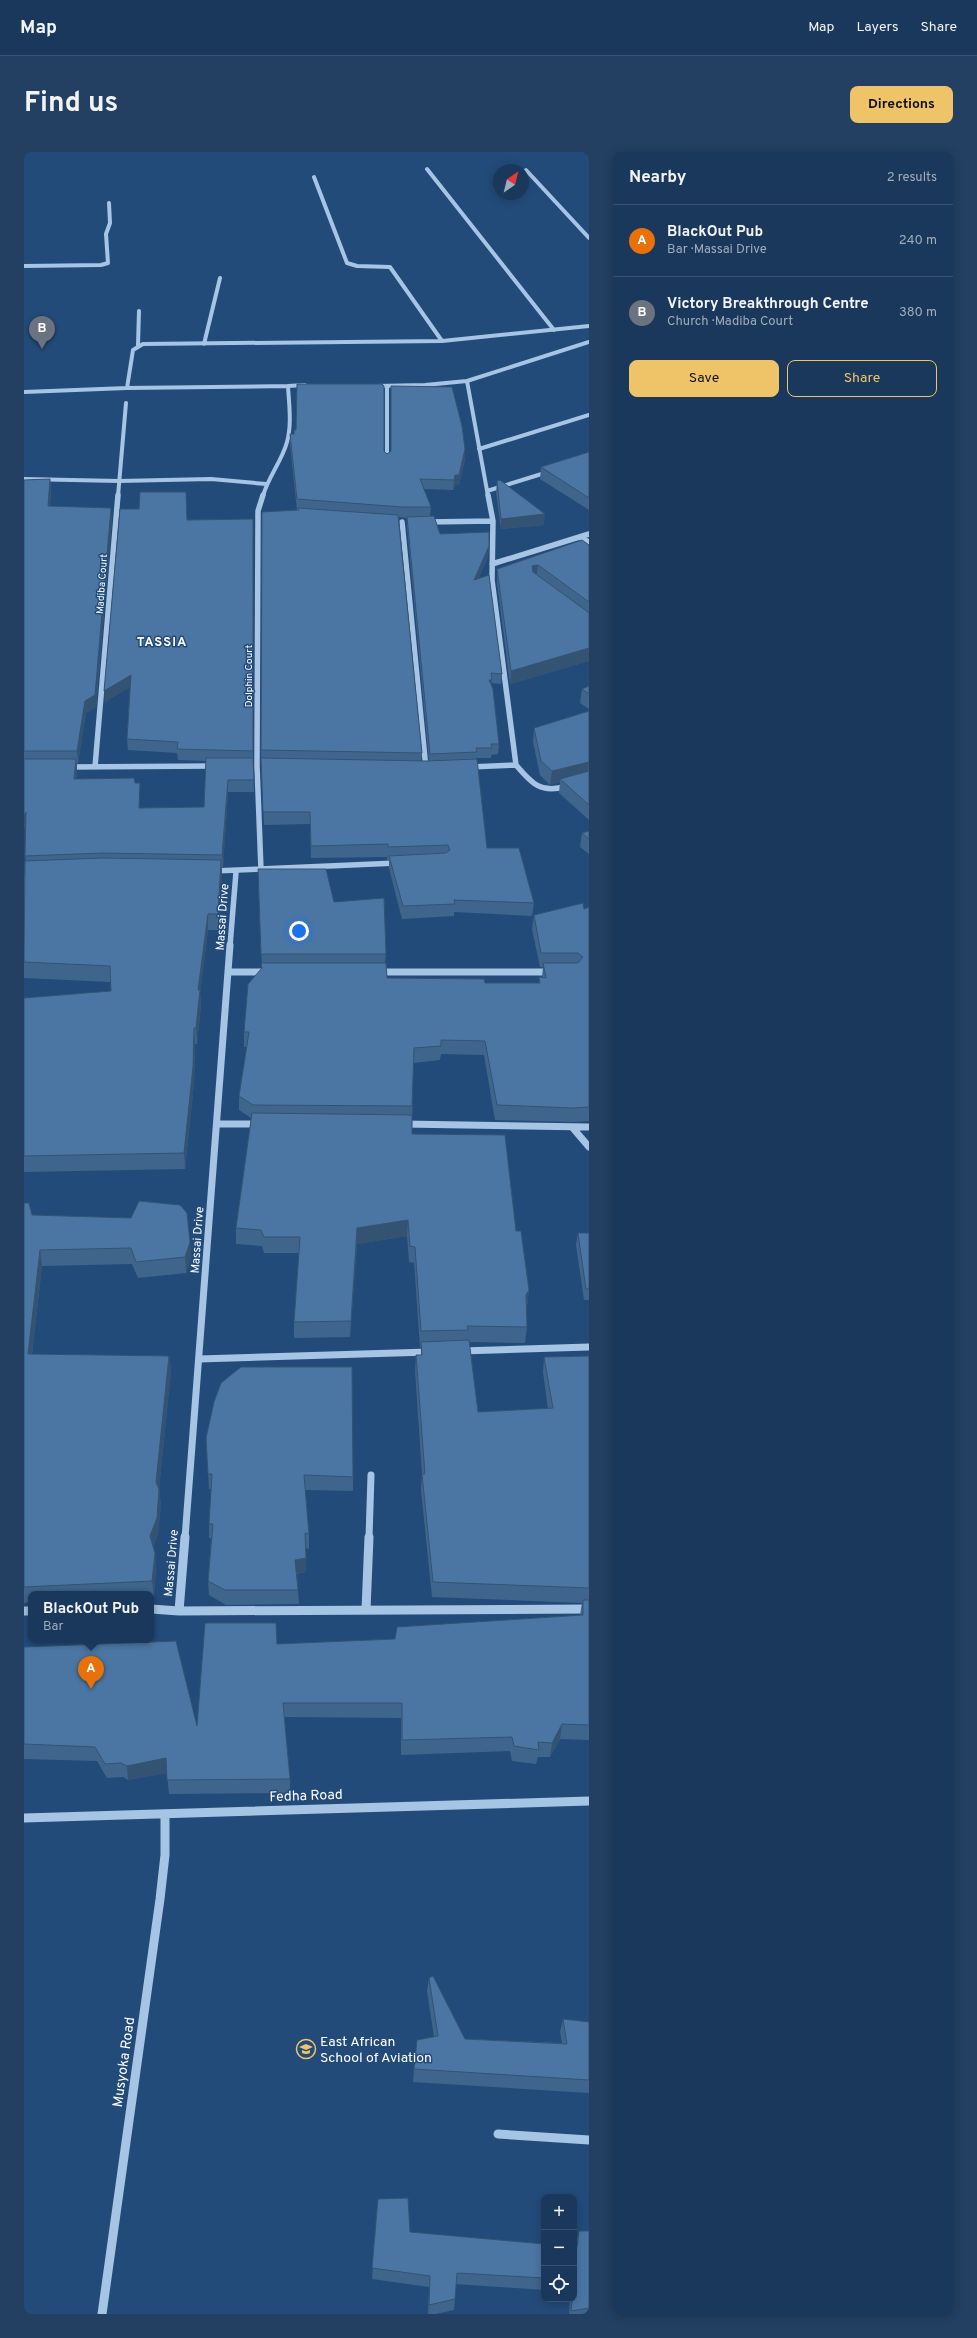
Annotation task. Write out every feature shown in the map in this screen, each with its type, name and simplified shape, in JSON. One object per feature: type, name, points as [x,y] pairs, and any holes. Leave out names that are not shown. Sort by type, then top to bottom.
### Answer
[{"type":"street","points":[[427,169],[554,330]]},
{"type":"street","points":[[529,173],[589,238]]},
{"type":"street","points":[[314,177],[347,263],[357,266],[390,267],[442,341]]},
{"type":"street","points":[[24,266],[101,265],[108,263],[106,234],[110,223],[109,203]]},
{"type":"street","points":[[204,344],[220,278]]},
{"type":"street","points":[[138,346],[139,311]]},
{"type":"street","points":[[127,388],[133,350],[138,346],[442,341],[589,326]]},
{"type":"street","points":[[372,386],[387,387],[468,381],[589,342]]},
{"type":"street","points":[[468,381],[493,521],[492,580],[511,714],[516,765],[531,783],[539,787],[554,790],[574,784]]},
{"type":"street","points":[[24,392],[127,388],[310,385]]},
{"type":"street","name":"Dolphin Court","points":[[261,870],[256,766],[258,511],[266,484],[271,478],[287,442],[290,421],[288,386]]},
{"type":"street","points":[[387,387],[387,461]]},
{"type":"street","name":"Madiba Court","points":[[95,767],[118,481],[126,403]]},
{"type":"street","points":[[480,449],[589,415]]},
{"type":"street","points":[[487,491],[553,471]]},
{"type":"street","points":[[24,479],[118,481],[212,478],[240,479],[266,484]]},
{"type":"street","points":[[258,511],[265,512]]},
{"type":"street","points":[[417,522],[493,521]]},
{"type":"street","points":[[394,522],[410,522]]},
{"type":"street","points":[[402,522],[426,769]]},
{"type":"street","points":[[492,564],[589,534]]},
{"type":"street","points":[[579,537],[589,542]]},
{"type":"street","points":[[464,767],[516,765]]},
{"type":"street","points":[[64,767],[218,766]]},
{"type":"street","points":[[249,766],[264,766]]},
{"type":"street","points":[[418,769],[434,769]]},
{"type":"street","points":[[205,871],[236,872],[405,863]]},
{"type":"street","name":"Massai Drive","points":[[179,1610],[230,972],[236,872]]},
{"type":"street","points":[[230,972],[277,972]]},
{"type":"street","points":[[371,972],[560,972]]},
{"type":"street","points":[[217,1124],[265,1124]]},
{"type":"street","points":[[392,1124],[589,1127]]},
{"type":"street","points":[[572,1127],[589,1147]]},
{"type":"street","points":[[452,1351],[589,1347]]},
{"type":"street","points":[[199,1359],[436,1352]]},
{"type":"street","points":[[366,1610],[371,1475]]},
{"type":"street","points":[[154,1609],[589,1609]]},
{"type":"street","name":"Fedha Road","points":[[24,1818],[589,1801]]},
{"type":"street","name":"Musyoka Road","points":[[102,2314],[160,1899],[165,1855],[165,1814]]},
{"type":"street","points":[[498,2134],[589,2140]]},
{"type":"building","points":[[297,384],[382,384],[384,386],[384,451],[387,454],[391,451],[391,386],[452,387],[462,426],[465,449],[459,475],[455,475],[454,480],[420,479],[431,507],[402,507],[297,499],[290,434],[294,434],[294,430],[296,430]]},
{"type":"building","points":[[589,452],[589,498],[541,467]]},
{"type":"building","points":[[50,479],[48,506],[111,508],[95,695],[85,701],[77,751],[24,751],[24,480]]},
{"type":"building","points":[[500,480],[545,514],[501,519],[497,481]]},
{"type":"building","points":[[140,492],[186,492],[187,520],[253,519],[253,751],[177,749],[178,742],[127,739],[131,675],[104,691],[120,509],[139,509]]},
{"type":"building","points":[[298,508],[398,515],[422,753],[261,750],[262,512],[299,510]]},
{"type":"building","points":[[434,516],[440,534],[489,532],[489,546],[474,580],[489,575],[502,674],[491,673],[492,680],[489,680],[493,689],[499,744],[491,744],[492,748],[476,748],[477,752],[430,754],[407,517]]},
{"type":"building","points":[[582,540],[589,545],[589,602],[538,565],[532,566],[533,572],[589,612],[589,648],[511,671],[497,569]]},
{"type":"building","points":[[589,686],[589,694],[582,689]]},
{"type":"building","points":[[589,711],[589,762],[552,771],[541,761],[534,728]]},
{"type":"building","points":[[206,758],[253,758],[254,780],[228,780],[222,855],[103,853],[25,856],[26,812],[24,815],[24,759],[76,759],[74,779],[134,778],[135,783],[140,783],[139,808],[204,807]]},
{"type":"building","points":[[261,758],[427,761],[477,759],[487,848],[519,848],[534,903],[454,900],[455,904],[403,906],[389,856],[446,853],[450,850],[448,845],[388,847],[388,844],[311,846],[310,812],[263,812]]},
{"type":"building","points":[[589,771],[589,805],[560,779]]},
{"type":"building","points":[[589,831],[589,839],[582,833]]},
{"type":"building","points":[[103,858],[221,860],[218,914],[208,914],[198,990],[200,990],[196,1028],[194,1028],[193,1067],[184,1153],[24,1156],[24,998],[111,991],[110,966],[24,962],[25,861]]},
{"type":"building","points":[[258,869],[326,869],[334,902],[384,898],[386,954],[261,954]]},
{"type":"building","points":[[583,903],[584,909],[589,907],[589,1107],[573,1108],[497,1105],[485,1041],[441,1040],[441,1046],[414,1048],[412,1106],[253,1105],[239,1096],[249,1032],[244,1032],[248,984],[262,968],[261,963],[386,963],[387,978],[484,979],[485,983],[540,983],[539,977],[546,978],[543,963],[578,963],[583,957],[578,953],[541,953],[534,915]]},
{"type":"building","points":[[252,1113],[412,1115],[412,1134],[505,1135],[516,1231],[521,1231],[529,1290],[526,1295],[527,1327],[467,1326],[468,1330],[421,1331],[415,1247],[410,1246],[408,1220],[357,1228],[351,1321],[294,1322],[300,1237],[264,1237],[261,1230],[236,1228]]},
{"type":"building","points":[[139,1201],[180,1205],[187,1213],[190,1242],[185,1257],[136,1262],[131,1248],[40,1250],[28,1354],[169,1356],[156,1482],[159,1489],[157,1518],[150,1536],[155,1553],[152,1581],[24,1587],[24,1203],[29,1203],[32,1215],[131,1218]]},
{"type":"building","points":[[578,1233],[589,1233],[589,1289],[586,1289]]},
{"type":"building","points":[[469,1340],[478,1412],[553,1408],[544,1357],[589,1356],[589,1588],[433,1582],[422,1474],[425,1474],[416,1355],[422,1355],[421,1342]]},
{"type":"building","points":[[241,1367],[352,1367],[353,1477],[304,1475],[309,1534],[305,1533],[306,1558],[295,1560],[298,1590],[225,1590],[208,1581],[213,1524],[209,1524],[212,1474],[208,1474],[206,1438],[214,1402],[221,1383]]},
{"type":"building","points":[[583,1600],[589,1600],[589,1725],[562,1724],[552,1743],[538,1742],[539,1750],[514,1746],[512,1737],[402,1740],[402,1703],[283,1703],[290,1779],[167,1780],[166,1758],[127,1766],[121,1763],[105,1764],[95,1747],[24,1744],[24,1647],[176,1641],[197,1726],[205,1623],[276,1623],[277,1644],[395,1639],[397,1627],[583,1615]]},
{"type":"building","points":[[433,1976],[465,2039],[567,2044],[563,2019],[589,2022],[589,2080],[414,2069],[417,2040],[438,2036],[429,1978]]},
{"type":"building","points":[[408,2198],[410,2232],[541,2244],[541,2278],[457,2273],[455,2299],[429,2305],[430,2276],[372,2268],[378,2199]]},
{"type":"building","points":[[579,2231],[589,2231],[589,2308],[571,2311],[572,2302],[577,2302],[577,2247]]},
{"type":"place","name":"Victory Breakthrough Centre","points":[[42,349]]},
{"type":"place","name":"BlackOut Pub","points":[[91,1689]]},
{"type":"place","name":"East African School of Aviation","points":[[306,2049]]},
{"type":"district","name":"TASSIA","points":[[162,641]]}]
